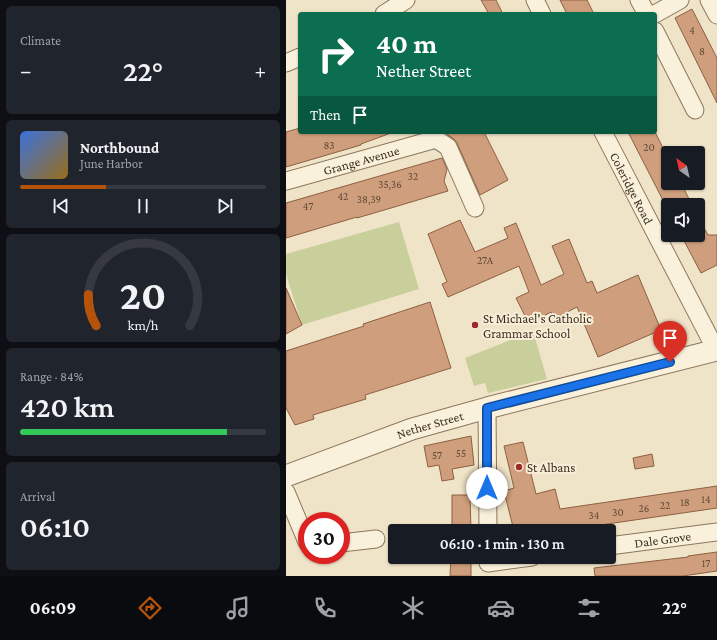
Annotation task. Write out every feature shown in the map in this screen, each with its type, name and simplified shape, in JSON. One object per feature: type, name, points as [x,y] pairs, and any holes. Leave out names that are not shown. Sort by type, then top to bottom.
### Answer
[{"type":"street","points":[[387,12],[406,0]]},
{"type":"street","points":[[535,0],[541,12]]},
{"type":"street","points":[[639,0],[645,12]]},
{"type":"street","points":[[657,12],[680,0]]},
{"type":"street","points":[[709,0],[717,15]]},
{"type":"street","points":[[657,35],[695,110]]},
{"type":"street","points":[[286,63],[298,59]]},
{"type":"street","name":"Coleridge Road","points":[[604,134],[717,350]]},
{"type":"street","name":"Grange Avenue","points":[[286,181],[435,136],[448,147],[475,208]]},
{"type":"street","name":"Nether Street","points":[[286,476],[412,429],[487,408],[717,350]]},
{"type":"street","points":[[487,408],[488,524]]},
{"type":"street","points":[[286,492],[298,521]]},
{"type":"street","name":"Dale Grove","points":[[616,545],[717,532]]},
{"type":"street","points":[[350,542],[376,539]]},
{"type":"green space","points":[[399,222],[419,289],[302,325],[286,274],[286,254]]},
{"type":"green space","points":[[533,331],[547,379],[488,393],[485,383],[474,386],[465,358]]},
{"type":"building","points":[[481,0],[496,0],[502,12],[488,12]]},
{"type":"building","points":[[560,0],[587,0],[593,12],[566,12]]},
{"type":"building","points":[[692,9],[717,58],[717,103],[675,18]]},
{"type":"building","points":[[298,129],[298,134],[388,134],[361,145],[286,167],[286,132]]},
{"type":"building","points":[[447,134],[485,134],[508,180],[480,195],[457,143]]},
{"type":"building","points":[[629,134],[656,134],[662,146],[661,190],[684,190],[688,198],[662,198]]},
{"type":"building","points":[[442,158],[447,169],[444,181],[448,191],[286,238],[286,203]]},
{"type":"building","points":[[460,220],[475,252],[508,238],[504,228],[516,223],[541,285],[564,274],[552,246],[569,239],[587,283],[592,281],[597,293],[638,275],[661,330],[598,357],[577,307],[554,319],[551,312],[529,324],[516,298],[529,292],[519,266],[448,297],[442,284],[447,282],[428,234]]},
{"type":"building","points":[[705,230],[708,235],[717,235],[717,265],[701,273],[685,242],[705,242]]},
{"type":"building","points":[[286,288],[302,325],[286,334]]},
{"type":"building","points":[[430,302],[451,368],[365,395],[366,399],[313,415],[314,419],[295,425],[286,408],[286,351],[364,326],[363,324]]},
{"type":"building","points":[[471,436],[474,465],[452,469],[454,479],[442,481],[439,465],[428,467],[424,446]]},
{"type":"building","points":[[523,442],[536,494],[555,489],[560,509],[717,486],[717,508],[607,524],[512,524],[504,491],[514,488],[504,446]]},
{"type":"building","points":[[652,454],[654,466],[635,469],[633,458]]},
{"type":"building","points":[[452,495],[470,495],[471,524],[452,524]]},
{"type":"building","points":[[717,552],[717,571],[683,576],[595,576],[594,568],[688,557]]},
{"type":"building","points":[[451,564],[471,564],[471,576],[450,576]]},
{"type":"place","name":"St Michael's Catholic Grammar School","points":[[475,325]]},
{"type":"place","name":"St Albans","points":[[519,467]]},
{"type":"route","points":[[487,488],[487,408],[670,362]]}]
